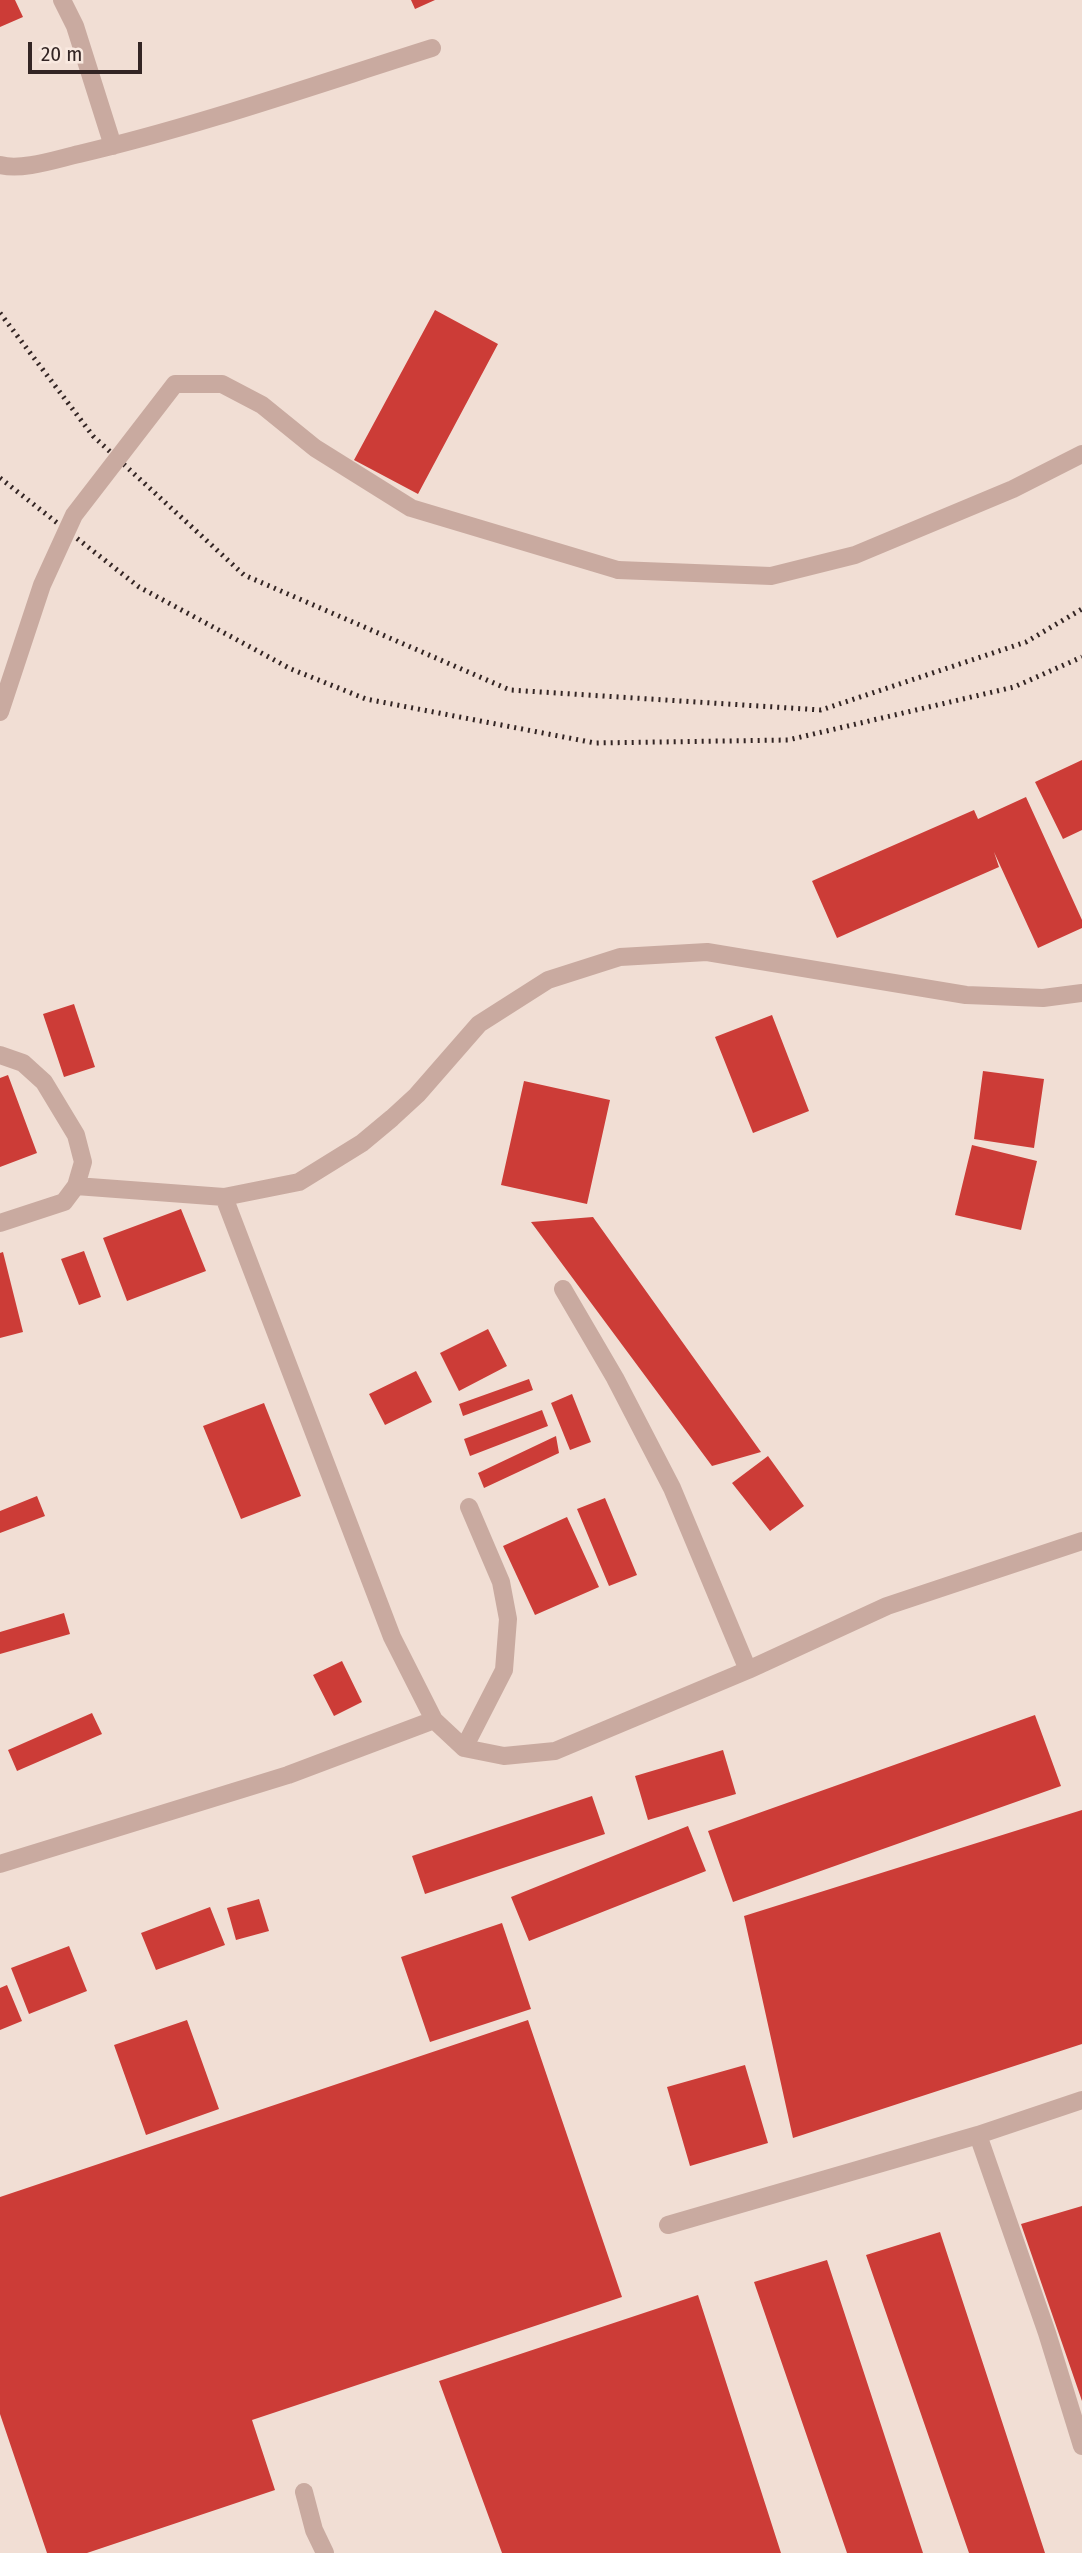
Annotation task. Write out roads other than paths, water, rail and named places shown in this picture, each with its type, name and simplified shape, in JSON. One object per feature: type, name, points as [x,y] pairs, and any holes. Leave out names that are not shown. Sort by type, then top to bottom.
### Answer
[{"type":"lane","points":[[62,0],[75,26],[113,146]]},
{"type":"lane","points":[[0,165],[38,163],[113,146],[192,124],[432,48]]},
{"type":"lane","points":[[0,712],[42,585],[74,515],[175,384],[222,384],[262,404],[315,448],[411,508],[618,570],[771,576],[855,555],[1013,489],[1082,454]]},
{"type":"lane","points":[[76,1186],[224,1197],[299,1182],[362,1143],[392,1118],[418,1094],[479,1024],[548,979],[620,957],[707,952],[966,995],[1043,998],[1082,993]]},
{"type":"lane","points":[[0,1055],[23,1063],[44,1082],[76,1135],[83,1162],[76,1186],[64,1202],[0,1223]]},
{"type":"lane","points":[[224,1197],[393,1637],[434,1720],[464,1748],[504,1756],[555,1751],[748,1670],[887,1606],[1082,1541]]},
{"type":"lane","points":[[563,1289],[615,1378],[672,1488],[748,1670]]},
{"type":"lane","points":[[464,1748],[504,1670],[508,1619],[501,1582],[469,1507]]},
{"type":"lane","points":[[1,1862],[288,1774],[434,1720]]},
{"type":"lane","points":[[668,2225],[978,2135],[1082,2100]]},
{"type":"lane","points":[[978,2135],[1047,2333],[1082,2446]]},
{"type":"lane","points":[[304,2492],[314,2530],[325,2553]]},
{"type":"railway","points":[[0,313],[93,436],[244,575],[510,690],[821,710],[1026,642],[1082,609]]},
{"type":"railway","points":[[0,478],[139,587],[291,669],[366,699],[595,743],[788,740],[1014,687],[1082,657]]}]
